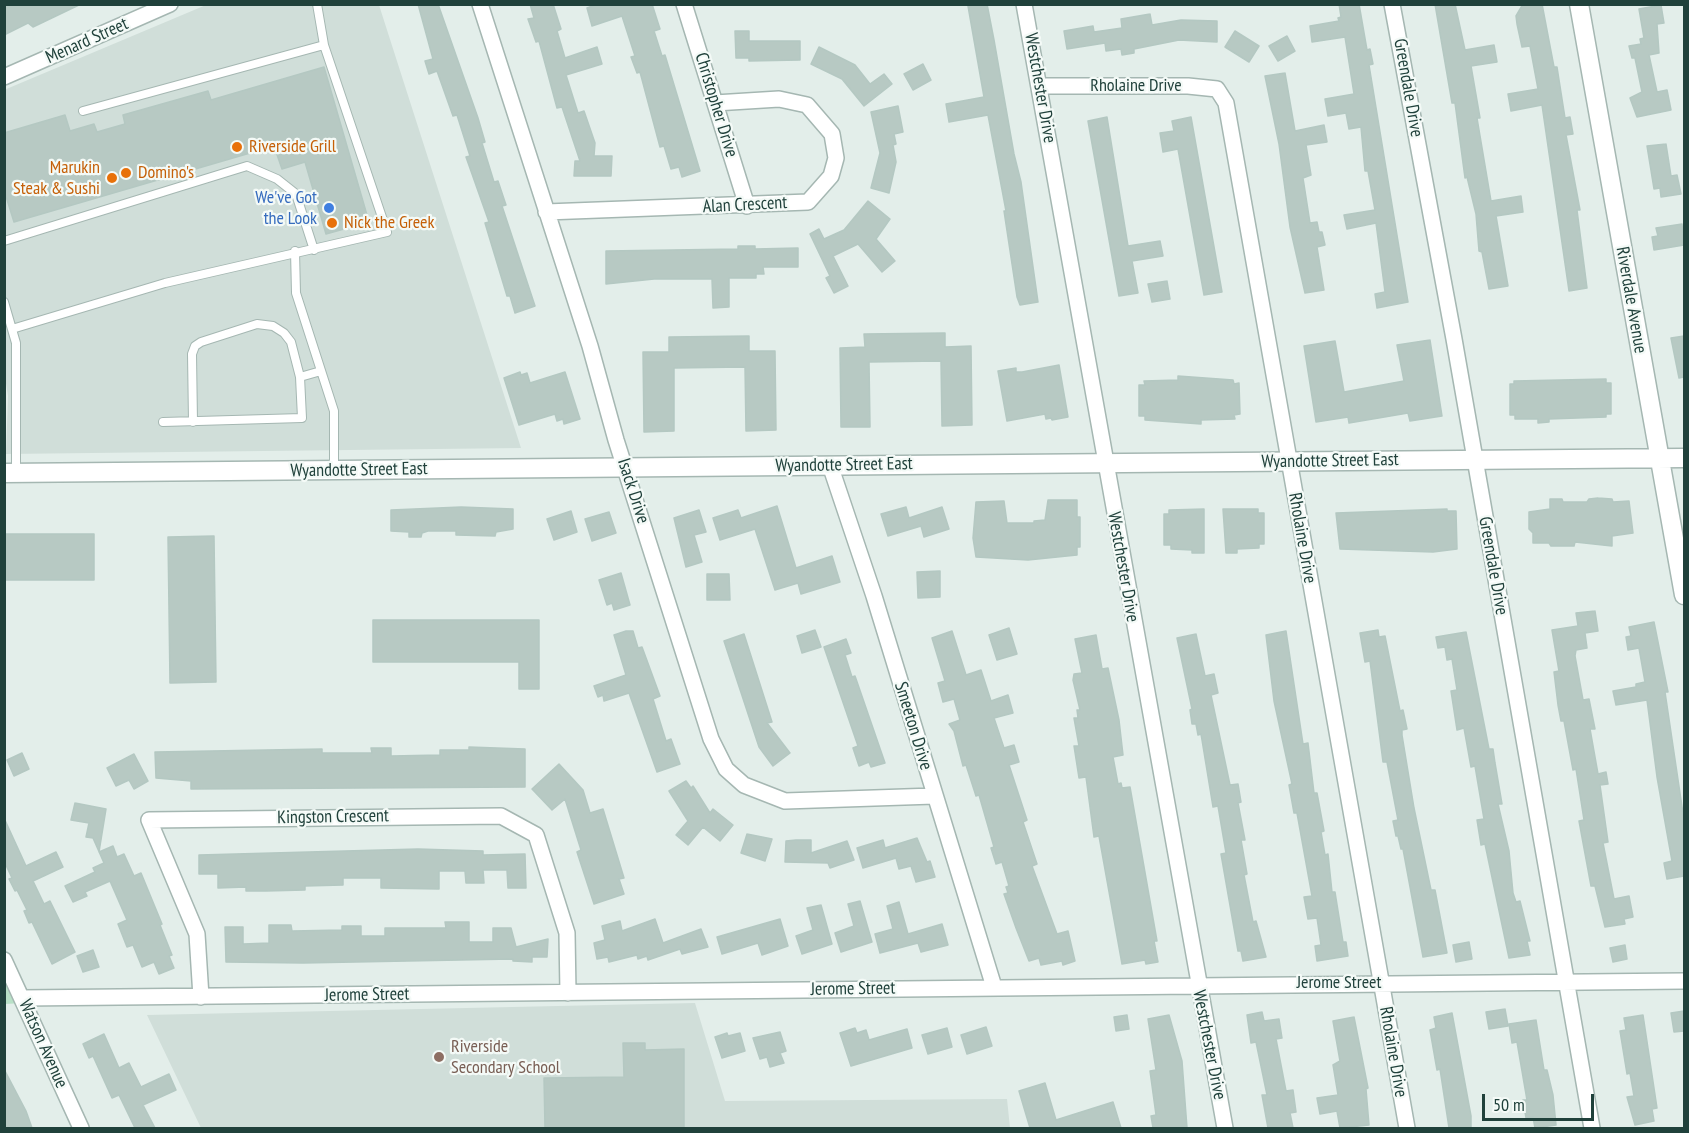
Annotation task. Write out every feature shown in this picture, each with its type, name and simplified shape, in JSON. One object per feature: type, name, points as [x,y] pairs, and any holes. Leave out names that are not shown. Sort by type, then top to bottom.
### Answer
[{"type":"street","name":"Menard Street","points":[[4,77],[170,4]]},
{"type":"street","name":"Isack Drive","points":[[480,4],[590,346],[711,739],[726,768],[744,785],[785,801],[934,796]]},
{"type":"street","name":"Christopher Drive","points":[[684,4],[747,206]]},
{"type":"street","name":"Westchester Drive","points":[[1024,4],[1083,342],[1107,464],[1127,595],[1225,1128]]},
{"type":"street","name":"Greendale Drive","points":[[1392,4],[1592,1128]]},
{"type":"street","name":"Riverdale Avenue","points":[[1579,4],[1684,595]]},
{"type":"street","name":"Rholaine Drive","points":[[1040,86],[1188,86],[1217,89],[1226,104],[1407,1128]]},
{"type":"street","name":"Alan Crescent","points":[[546,212],[808,202],[831,176],[836,158],[832,134],[807,105],[779,99],[715,103]]},
{"type":"street","name":"Wyandotte Street East","points":[[10,473],[1684,458]]},
{"type":"street","name":"Smeeton Drive","points":[[830,465],[874,596],[994,987]]},
{"type":"street","name":"Kingston Crescent","points":[[201,997],[197,934],[150,820],[501,816],[536,835],[567,933],[568,993]]},
{"type":"street","name":"Watson Avenue","points":[[4,960],[81,1128]]},
{"type":"street","name":"Jerome Street","points":[[22,998],[1380,982],[1684,981]]},
{"type":"lane","points":[[12,329],[165,283],[295,251],[314,250],[387,232],[324,45],[317,4]]},
{"type":"lane","points":[[83,111],[324,45]]},
{"type":"lane","points":[[4,241],[247,165],[277,179],[296,194],[314,250]]},
{"type":"lane","points":[[295,251],[296,293],[334,411],[334,469]]},
{"type":"lane","points":[[4,302],[16,343],[10,473]]},
{"type":"lane","points":[[163,422],[193,422],[302,418],[300,377],[291,342],[284,333],[273,326],[257,324],[195,346],[192,354],[193,422]]},
{"type":"lane","points":[[300,377],[321,371]]},
{"type":"shaded area","points":[[206,5],[379,5],[521,448],[6,454],[8,396],[4,371],[4,90]]},
{"type":"shaded area","name":"Riverside Secondary School","points":[[695,1003],[725,1101],[1007,1099],[1010,1128],[201,1128],[147,1015]]},
{"type":"green space","points":[[4,974],[24,1003],[5,1004]]},
{"type":"building","points":[[4,4],[81,4],[33,27],[28,23],[4,35]]},
{"type":"building","points":[[418,4],[438,4],[478,118],[485,142],[482,143],[494,182],[498,181],[506,205],[502,206],[535,306],[515,313],[510,296],[507,296],[485,223],[489,222],[466,157],[470,156],[457,115],[453,116],[437,71],[429,74],[425,61],[433,59]]},
{"type":"building","points":[[530,4],[553,4],[561,29],[557,31],[565,58],[597,47],[602,64],[566,75],[578,113],[584,111],[595,143],[594,156],[612,156],[611,176],[574,176],[575,161],[580,161],[562,107],[557,108],[539,41],[536,42],[528,19],[534,18]]},
{"type":"building","points":[[598,4],[652,4],[660,29],[654,31],[662,56],[665,55],[700,171],[682,177],[679,167],[671,169],[664,146],[660,147],[640,72],[637,73],[631,57],[635,56],[622,16],[592,26],[587,8]]},
{"type":"building","points":[[987,4],[1021,182],[1038,302],[1020,305],[1017,297],[1004,211],[1006,211],[988,115],[949,122],[946,104],[984,97],[968,6]]},
{"type":"building","points":[[1339,4],[1359,4],[1367,50],[1370,49],[1373,64],[1369,65],[1408,302],[1377,308],[1375,294],[1385,292],[1376,223],[1347,229],[1344,215],[1375,210],[1368,171],[1365,171],[1361,127],[1349,129],[1346,113],[1328,116],[1325,99],[1354,94],[1345,37],[1312,42],[1310,26],[1339,21],[1338,18],[1341,17]]},
{"type":"building","points":[[1435,4],[1455,4],[1465,50],[1494,45],[1497,62],[1471,66],[1491,201],[1521,196],[1523,212],[1496,216],[1508,286],[1489,289],[1482,252],[1479,251],[1476,214],[1467,177],[1465,178],[1455,103],[1452,103]]},
{"type":"building","points":[[1523,4],[1542,4],[1554,67],[1557,67],[1565,118],[1570,117],[1573,134],[1566,135],[1580,210],[1577,210],[1587,288],[1569,291],[1542,105],[1511,111],[1508,94],[1538,89],[1530,46],[1522,47],[1517,24],[1516,16]]},
{"type":"building","points":[[1661,5],[1664,23],[1657,24],[1659,53],[1649,55],[1657,92],[1667,90],[1671,110],[1637,117],[1630,98],[1642,92],[1635,58],[1632,58],[1629,46],[1641,44],[1640,39],[1644,38],[1639,9]]},
{"type":"building","points":[[1150,14],[1152,25],[1181,20],[1217,21],[1217,42],[1179,40],[1134,49],[1134,53],[1122,55],[1121,49],[1106,51],[1105,43],[1067,49],[1064,31],[1093,26],[1094,32],[1122,28],[1121,19]]},
{"type":"building","points":[[735,31],[749,31],[749,41],[800,41],[800,60],[749,61],[749,58],[736,58]]},
{"type":"building","points":[[1235,31],[1259,46],[1249,62],[1225,47]]},
{"type":"building","points":[[1287,36],[1295,51],[1278,61],[1269,46]]},
{"type":"building","points":[[819,47],[855,65],[870,84],[884,74],[892,84],[864,106],[842,79],[811,64]]},
{"type":"building","points":[[923,64],[931,80],[913,90],[904,74]]},
{"type":"building","points":[[324,67],[369,222],[326,234],[305,162],[282,169],[274,146],[14,222],[4,190],[4,133],[65,115],[70,131],[94,124],[97,132],[125,124],[123,115],[208,91],[211,100]]},
{"type":"building","points":[[1285,73],[1295,131],[1324,125],[1327,142],[1306,145],[1311,175],[1303,178],[1310,223],[1317,222],[1325,245],[1317,247],[1324,290],[1305,293],[1290,227],[1279,144],[1265,76]]},
{"type":"building","points":[[898,106],[903,132],[894,134],[896,162],[889,193],[871,188],[880,153],[871,112]]},
{"type":"building","points":[[1107,117],[1128,246],[1160,241],[1163,256],[1132,261],[1138,293],[1119,296],[1088,121]]},
{"type":"building","points":[[1191,117],[1222,292],[1204,295],[1178,149],[1163,152],[1160,133],[1174,131],[1172,121]]},
{"type":"building","points":[[1666,144],[1671,176],[1677,175],[1681,194],[1661,197],[1660,188],[1654,189],[1647,146]]},
{"type":"building","points":[[868,201],[890,219],[876,239],[895,261],[882,272],[858,244],[833,256],[848,286],[834,293],[826,278],[830,276],[810,234],[819,229],[824,239],[844,230]]},
{"type":"building","points":[[1682,224],[1684,245],[1654,250],[1652,237],[1658,236],[1656,228]]},
{"type":"building","points":[[738,246],[755,246],[755,249],[798,248],[798,267],[763,267],[764,274],[756,274],[756,278],[729,278],[729,307],[713,308],[712,279],[654,279],[606,284],[606,251],[738,249]]},
{"type":"building","points":[[1167,281],[1170,299],[1152,302],[1148,284]]},
{"type":"building","points":[[945,333],[945,347],[971,346],[972,425],[942,426],[941,361],[869,362],[870,427],[841,427],[840,348],[865,347],[864,334]]},
{"type":"building","points":[[749,336],[749,351],[775,351],[776,430],[746,431],[745,367],[674,368],[674,431],[644,432],[643,352],[669,352],[669,337]]},
{"type":"building","points":[[1684,336],[1684,377],[1679,378],[1671,338]]},
{"type":"building","points":[[1430,340],[1442,416],[1410,421],[1408,413],[1349,423],[1348,417],[1316,422],[1304,346],[1335,341],[1344,392],[1404,381],[1397,345]]},
{"type":"building","points":[[1059,365],[1068,417],[1052,420],[1051,418],[1046,419],[1045,414],[1007,421],[998,371],[1016,368],[1016,372],[1022,372]]},
{"type":"building","points":[[520,372],[521,375],[527,373],[530,383],[565,372],[580,419],[564,424],[563,419],[557,421],[555,414],[519,425],[504,378]]},
{"type":"building","points":[[1178,376],[1233,380],[1234,384],[1239,383],[1240,414],[1234,415],[1235,419],[1201,420],[1201,424],[1145,420],[1145,416],[1139,416],[1139,385],[1145,385],[1144,381],[1178,380]]},
{"type":"building","points":[[1606,379],[1606,383],[1611,383],[1611,414],[1606,414],[1606,417],[1549,419],[1549,422],[1538,423],[1538,419],[1515,419],[1515,415],[1510,415],[1510,384],[1514,384],[1514,381]]},
{"type":"building","points":[[1550,499],[1562,499],[1563,502],[1587,502],[1589,499],[1612,499],[1613,502],[1629,501],[1633,533],[1612,536],[1612,546],[1575,542],[1574,546],[1533,543],[1533,533],[1529,529],[1529,512],[1550,509]]},
{"type":"building","points":[[1048,500],[1077,500],[1077,517],[1080,517],[1080,547],[1077,547],[1077,555],[1028,560],[976,557],[973,538],[976,502],[1004,501],[1007,523],[1034,523],[1034,521],[1045,520]]},
{"type":"building","points":[[777,506],[796,568],[832,556],[840,582],[801,594],[798,583],[775,590],[755,529],[720,540],[713,518],[738,510],[741,518]]},
{"type":"building","points":[[461,507],[513,509],[513,529],[496,532],[495,536],[456,535],[456,531],[428,531],[422,533],[421,537],[409,537],[409,532],[391,531],[391,510]]},
{"type":"building","points":[[906,507],[909,518],[942,507],[949,529],[924,537],[921,526],[888,536],[881,514]]},
{"type":"building","points":[[1204,509],[1204,553],[1171,549],[1171,545],[1164,545],[1164,514],[1169,514],[1169,510]]},
{"type":"building","points":[[1223,509],[1258,509],[1258,513],[1264,513],[1264,544],[1259,544],[1259,548],[1237,549],[1237,553],[1226,553]]},
{"type":"building","points":[[1447,509],[1447,511],[1456,511],[1457,549],[1433,552],[1340,549],[1336,513]]},
{"type":"building","points":[[699,510],[706,532],[694,535],[702,562],[686,567],[674,518]]},
{"type":"building","points":[[571,511],[577,532],[554,540],[547,519]]},
{"type":"building","points":[[609,512],[616,533],[592,541],[585,519]]},
{"type":"building","points":[[4,534],[94,534],[94,580],[4,580]]},
{"type":"building","points":[[214,536],[216,682],[170,683],[168,537]]},
{"type":"building","points":[[940,571],[940,597],[918,598],[917,572]]},
{"type":"building","points":[[621,573],[630,605],[614,610],[612,603],[607,605],[599,580]]},
{"type":"building","points":[[707,574],[729,574],[730,600],[707,600]]},
{"type":"building","points":[[1595,611],[1598,631],[1585,633],[1587,648],[1576,650],[1575,656],[1583,700],[1589,699],[1595,729],[1590,729],[1598,774],[1606,772],[1608,784],[1600,785],[1608,842],[1603,843],[1614,899],[1629,896],[1633,917],[1624,919],[1625,924],[1605,927],[1595,886],[1591,886],[1579,821],[1584,820],[1576,769],[1573,770],[1564,721],[1561,721],[1558,705],[1554,672],[1559,671],[1552,630],[1578,626],[1576,613]]},
{"type":"building","points":[[373,620],[539,620],[539,689],[519,689],[519,662],[373,662]]},
{"type":"building","points":[[1654,622],[1668,692],[1665,692],[1684,820],[1684,876],[1667,879],[1664,863],[1672,861],[1657,777],[1647,700],[1616,705],[1613,691],[1636,687],[1636,684],[1645,682],[1639,648],[1628,650],[1626,637],[1631,636],[1629,627]]},
{"type":"building","points":[[1009,628],[1017,654],[997,660],[989,635]]},
{"type":"building","points":[[815,630],[821,647],[802,653],[797,636]]},
{"type":"building","points":[[1378,630],[1379,637],[1385,636],[1400,711],[1403,710],[1407,729],[1402,730],[1402,735],[1414,808],[1431,890],[1435,890],[1447,953],[1423,957],[1403,849],[1396,836],[1393,821],[1398,820],[1387,762],[1383,762],[1370,661],[1365,662],[1360,633]]},
{"type":"building","points":[[633,631],[638,648],[642,647],[660,696],[653,699],[666,741],[671,739],[680,764],[657,772],[629,693],[604,701],[603,695],[598,697],[594,686],[626,675],[614,635]]},
{"type":"building","points":[[952,631],[966,675],[981,670],[991,701],[1008,695],[1013,713],[994,718],[1004,748],[1014,745],[1019,762],[1009,765],[1027,820],[1023,822],[1037,864],[1032,866],[1057,934],[1068,931],[1075,961],[1063,965],[1062,961],[1041,965],[1039,958],[1029,961],[1016,928],[1004,894],[1008,893],[1006,887],[1009,886],[1002,862],[996,864],[991,848],[994,847],[979,795],[976,796],[966,765],[963,766],[954,731],[949,724],[960,720],[954,699],[943,702],[938,683],[945,681],[932,638]]},
{"type":"building","points":[[1286,631],[1303,744],[1308,743],[1314,793],[1317,793],[1324,831],[1321,832],[1325,855],[1328,854],[1332,892],[1335,892],[1343,942],[1346,942],[1348,956],[1317,961],[1315,946],[1321,945],[1317,918],[1308,919],[1304,897],[1312,896],[1274,701],[1266,635]]},
{"type":"building","points":[[1466,632],[1489,749],[1493,749],[1502,804],[1498,804],[1509,851],[1513,893],[1516,902],[1520,901],[1530,941],[1527,941],[1530,955],[1509,958],[1485,844],[1481,845],[1477,820],[1484,819],[1475,766],[1471,767],[1464,728],[1457,730],[1451,691],[1457,690],[1452,659],[1447,660],[1445,647],[1438,648],[1436,637]]},
{"type":"building","points":[[744,634],[772,722],[767,723],[790,753],[773,766],[759,747],[724,641]]},
{"type":"building","points":[[1196,634],[1205,676],[1214,674],[1218,693],[1211,695],[1230,785],[1238,784],[1241,802],[1238,803],[1245,840],[1241,840],[1247,874],[1244,875],[1253,922],[1256,921],[1266,957],[1243,961],[1241,951],[1238,951],[1221,854],[1226,853],[1218,806],[1213,807],[1201,734],[1198,735],[1196,724],[1192,724],[1190,710],[1192,709],[1177,638]]},
{"type":"building","points":[[1096,635],[1102,669],[1108,668],[1119,720],[1123,755],[1113,757],[1118,784],[1121,783],[1122,788],[1130,787],[1157,941],[1154,941],[1158,962],[1146,964],[1145,960],[1122,964],[1099,836],[1094,837],[1086,777],[1079,778],[1074,746],[1079,746],[1074,718],[1078,718],[1077,710],[1080,710],[1073,680],[1074,674],[1082,673],[1075,639]]},
{"type":"building","points":[[846,639],[851,653],[845,655],[852,677],[855,676],[885,763],[871,767],[869,762],[859,766],[853,748],[858,746],[824,647]]},
{"type":"building","points":[[469,747],[525,749],[525,787],[191,789],[191,781],[156,778],[155,752],[322,749],[322,753],[372,753],[371,748],[391,748],[391,756],[440,755],[440,750],[469,750]]},
{"type":"building","points":[[22,753],[29,769],[14,776],[7,760]]},
{"type":"building","points":[[134,754],[148,781],[134,789],[129,780],[116,786],[107,768]]},
{"type":"building","points":[[559,764],[583,790],[590,813],[603,809],[624,878],[619,879],[624,894],[594,904],[577,852],[581,850],[565,799],[552,810],[532,789]]},
{"type":"building","points":[[686,781],[691,788],[693,786],[710,813],[713,809],[733,825],[720,841],[703,827],[688,845],[676,835],[688,821],[669,791]]},
{"type":"building","points":[[75,803],[106,809],[99,852],[93,838],[86,837],[89,823],[71,820]]},
{"type":"building","points":[[4,818],[26,866],[56,852],[63,867],[33,881],[44,904],[50,901],[75,952],[52,964],[32,922],[29,923],[24,911],[27,910],[17,890],[15,891],[9,879],[12,878],[4,861]]},
{"type":"building","points":[[747,834],[772,839],[765,861],[741,853]]},
{"type":"building","points":[[917,838],[927,862],[930,861],[935,877],[916,882],[911,866],[899,869],[896,858],[863,868],[857,848],[883,840],[885,848]]},
{"type":"building","points":[[811,840],[811,853],[847,841],[854,860],[830,868],[828,863],[785,862],[786,841]]},
{"type":"building","points":[[113,846],[117,857],[124,854],[134,876],[141,873],[162,924],[160,925],[172,955],[169,956],[174,968],[159,974],[154,962],[142,967],[133,945],[127,947],[118,924],[127,920],[110,881],[85,892],[87,896],[73,902],[65,886],[95,872],[93,868],[104,863],[99,852]]},
{"type":"building","points":[[418,849],[483,851],[483,855],[525,854],[526,888],[508,888],[507,870],[483,870],[484,883],[466,883],[465,871],[439,871],[439,889],[381,888],[381,878],[343,878],[343,885],[305,886],[305,890],[246,891],[246,887],[218,888],[218,874],[199,874],[199,855]]},
{"type":"building","points":[[860,901],[872,942],[841,952],[835,933],[854,926],[848,904]]},
{"type":"building","points":[[899,902],[908,934],[942,924],[948,945],[921,952],[918,943],[880,953],[875,934],[893,929],[887,906]]},
{"type":"building","points":[[821,905],[832,944],[802,954],[796,936],[813,930],[807,908]]},
{"type":"building","points":[[655,919],[663,943],[701,929],[708,947],[682,954],[680,949],[648,960],[647,956],[638,959],[637,955],[609,962],[608,957],[597,959],[594,943],[605,940],[602,926],[620,921],[622,931]]},
{"type":"building","points":[[780,919],[788,946],[762,955],[758,943],[722,954],[717,937]]},
{"type":"building","points":[[445,922],[469,922],[469,942],[493,942],[493,928],[511,928],[516,947],[548,939],[547,957],[532,957],[532,962],[513,961],[513,959],[303,963],[226,962],[225,927],[243,927],[243,944],[269,943],[269,925],[291,925],[292,931],[342,930],[342,926],[361,926],[361,936],[385,936],[385,928],[446,928]]},
{"type":"building","points":[[1469,942],[1472,959],[1456,962],[1453,945]]},
{"type":"building","points":[[1625,945],[1627,959],[1613,962],[1610,948]]},
{"type":"building","points":[[93,950],[99,967],[83,972],[77,956]]},
{"type":"building","points":[[1505,1009],[1508,1026],[1489,1029],[1486,1012]]},
{"type":"building","points":[[1684,1011],[1684,1031],[1674,1032],[1671,1013]]},
{"type":"building","points":[[1262,1012],[1264,1021],[1279,1019],[1282,1038],[1276,1039],[1286,1091],[1293,1090],[1296,1112],[1290,1113],[1293,1128],[1268,1128],[1262,1095],[1267,1095],[1256,1042],[1251,1043],[1247,1015]]},
{"type":"building","points":[[1452,1013],[1471,1116],[1471,1128],[1449,1128],[1440,1069],[1437,1070],[1430,1030],[1436,1028],[1434,1017]]},
{"type":"building","points":[[1127,1015],[1129,1029],[1116,1031],[1114,1017]]},
{"type":"building","points":[[1169,1015],[1182,1061],[1187,1128],[1153,1128],[1151,1116],[1156,1115],[1150,1071],[1156,1070],[1148,1019]]},
{"type":"building","points":[[1643,1015],[1657,1108],[1652,1109],[1654,1121],[1635,1125],[1627,1097],[1634,1096],[1630,1073],[1627,1074],[1620,1031],[1626,1030],[1624,1018]]},
{"type":"building","points":[[1354,1017],[1368,1088],[1366,1089],[1369,1125],[1340,1128],[1337,1111],[1320,1114],[1317,1098],[1338,1095],[1333,1065],[1340,1061],[1333,1021]]},
{"type":"building","points":[[1536,1020],[1544,1070],[1547,1070],[1553,1095],[1556,1125],[1535,1128],[1533,1117],[1526,1118],[1523,1100],[1527,1100],[1517,1042],[1512,1043],[1509,1024]]},
{"type":"building","points":[[986,1027],[992,1046],[967,1054],[961,1035]]},
{"type":"building","points":[[855,1028],[857,1033],[866,1030],[869,1040],[907,1029],[912,1048],[851,1066],[840,1033]]},
{"type":"building","points":[[947,1028],[952,1047],[928,1054],[922,1035]]},
{"type":"building","points":[[780,1032],[786,1051],[780,1053],[784,1063],[770,1067],[767,1057],[760,1059],[753,1038]]},
{"type":"building","points":[[727,1033],[728,1036],[740,1033],[745,1051],[722,1058],[715,1037]]},
{"type":"building","points":[[104,1034],[119,1068],[129,1063],[141,1087],[169,1074],[176,1090],[143,1105],[155,1128],[135,1128],[119,1095],[112,1098],[93,1056],[89,1058],[83,1044]]},
{"type":"building","points":[[623,1043],[645,1043],[645,1050],[684,1049],[684,1128],[545,1128],[544,1078],[624,1077]]},
{"type":"building","points":[[4,1069],[26,1111],[32,1128],[4,1128]]},
{"type":"building","points":[[1045,1083],[1056,1120],[1113,1102],[1121,1128],[1030,1128],[1019,1091]]},
{"type":"place","name":"Riverside Grill","points":[[237,147]]},
{"type":"place","name":"Domino's","points":[[126,173]]},
{"type":"place","name":"Marukin Steak & Sushi","points":[[112,178]]},
{"type":"place","name":"We've Got the Look","points":[[329,208]]},
{"type":"place","name":"Nick the Greek","points":[[332,223]]},
{"type":"place","name":"Riverside Secondary School","points":[[439,1057]]}]
